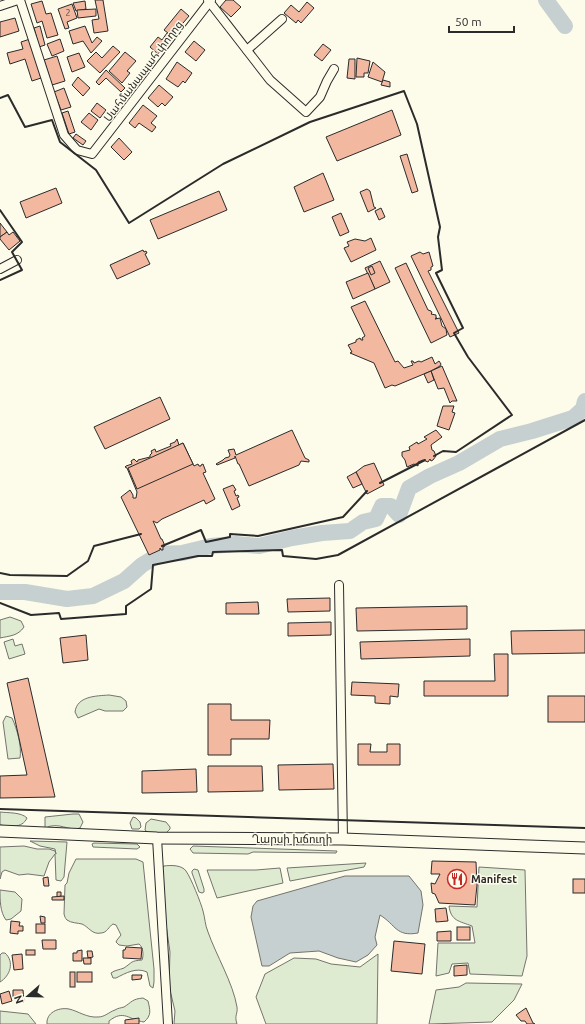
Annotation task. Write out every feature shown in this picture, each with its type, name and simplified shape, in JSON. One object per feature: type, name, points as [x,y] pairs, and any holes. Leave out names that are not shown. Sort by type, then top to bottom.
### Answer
[{"type":"main road","name":"Ղարսի խճուղի","points":[[0,831],[157,838],[343,839],[585,848]]},
{"type":"street","points":[[0,6],[19,0]]},
{"type":"street","name":"Սահմանապահ փողոց","points":[[19,0],[64,135],[77,150],[92,154],[209,1]]},
{"type":"street","points":[[209,1],[270,80],[306,112],[320,97],[334,69]]},
{"type":"street","points":[[247,50],[282,19]]},
{"type":"street","points":[[0,269],[17,260]]},
{"type":"street","points":[[339,586],[343,839]]},
{"type":"street","points":[[157,838],[168,1024]]},
{"type":"green space","points":[[10,617],[21,621],[24,627],[16,634],[0,638],[0,620]]},
{"type":"green space","points":[[13,639],[15,646],[22,644],[25,654],[9,659],[4,642]]},
{"type":"green space","points":[[109,695],[121,697],[126,701],[127,707],[123,711],[105,711],[99,709],[78,718],[75,712],[79,703],[83,700]]},
{"type":"green space","points":[[6,716],[12,718],[16,727],[20,743],[20,758],[8,759],[3,722]]},
{"type":"green space","points":[[0,812],[18,814],[27,818],[25,822],[19,825],[0,825]]},
{"type":"green space","points":[[79,814],[83,822],[80,828],[72,829],[59,826],[50,826],[45,828],[45,817]]},
{"type":"green space","points":[[133,817],[140,822],[141,827],[139,829],[132,829],[130,823]]},
{"type":"green space","points":[[151,819],[166,822],[170,829],[166,833],[152,836],[145,830],[146,823]]},
{"type":"green space","points":[[30,841],[67,842],[64,877],[61,881],[56,880],[55,854],[49,862],[44,876],[28,874],[19,875],[5,870],[2,872],[0,879],[0,847],[24,846],[37,849],[49,849],[55,851],[56,854],[55,849],[40,846]]},
{"type":"green space","points":[[92,844],[137,844],[140,847],[137,849],[93,847]]},
{"type":"green space","points":[[193,846],[337,851],[336,853],[193,853],[190,849]]},
{"type":"green space","points":[[76,859],[136,859],[143,862],[154,969],[153,988],[150,986],[147,972],[139,970],[131,971],[113,978],[111,973],[124,968],[133,961],[142,960],[143,956],[142,949],[139,944],[127,946],[119,945],[116,942],[121,935],[116,925],[113,924],[103,933],[95,933],[82,924],[70,922],[65,918],[65,885]]},
{"type":"green space","points":[[366,863],[364,867],[290,881],[287,868]]},
{"type":"green space","points":[[164,866],[176,866],[182,868],[188,874],[202,907],[211,941],[232,988],[237,1007],[237,1024],[174,1024],[175,1011],[169,986],[170,952],[164,911],[161,868]]},
{"type":"green space","points":[[479,867],[525,870],[527,956],[522,976],[470,974],[468,963],[452,964],[449,973],[436,976],[438,943],[475,943],[472,926],[456,920],[450,911],[449,906],[477,907]]},
{"type":"green space","points":[[280,868],[283,883],[217,898],[207,870],[256,870]]},
{"type":"green space","points":[[194,869],[198,870],[204,889],[204,892],[202,893],[199,892],[192,873]]},
{"type":"green space","points":[[0,890],[15,892],[22,899],[21,911],[11,919],[6,920],[1,910]]},
{"type":"green space","points":[[5,953],[10,960],[10,969],[9,973],[0,982],[0,955]]},
{"type":"green space","points":[[378,954],[377,1024],[266,1024],[256,997],[265,974],[294,958],[316,959],[331,964],[360,967]]},
{"type":"green space","points":[[466,983],[522,984],[514,1000],[492,1022],[429,1024],[436,990],[459,987]]},
{"type":"green space","points":[[143,998],[148,1001],[150,1010],[148,1017],[144,1022],[126,1016],[119,1016],[109,1021],[109,1024],[47,1024],[48,1017],[57,1010],[69,1009],[90,1016],[100,1017],[124,1007],[134,1000]]},
{"type":"green space","points":[[0,1011],[28,1014],[36,1024],[0,1024]]},
{"type":"shaded area","points":[[345,876],[409,876],[421,891],[423,905],[418,933],[411,934],[401,932],[380,915],[375,937],[377,945],[368,955],[356,962],[338,958],[319,951],[290,953],[269,966],[262,966],[251,917],[253,906],[257,901]]},
{"type":"building","points":[[95,0],[103,0],[108,31],[94,33],[92,20],[99,19]]},
{"type":"building","points":[[226,0],[233,0],[241,7],[231,17],[220,7]]},
{"type":"building","points":[[42,1],[46,14],[51,13],[58,35],[47,38],[42,21],[37,23],[31,4]]},
{"type":"building","points":[[85,1],[86,9],[76,11],[73,3]]},
{"type":"building","points":[[307,2],[314,8],[301,23],[298,20],[296,23],[284,13],[291,5],[299,12]]},
{"type":"building","points":[[72,4],[77,18],[67,22],[69,28],[65,29],[58,9]]},
{"type":"building","points":[[96,9],[96,16],[78,18],[77,10]]},
{"type":"building","points":[[181,9],[189,16],[172,36],[164,30]]},
{"type":"building","points":[[15,18],[19,31],[0,37],[0,22]]},
{"type":"building","points":[[40,26],[45,45],[39,47],[34,28]]},
{"type":"building","points":[[85,26],[92,43],[97,37],[102,41],[91,53],[83,41],[73,44],[69,31]]},
{"type":"building","points":[[167,33],[172,37],[158,54],[150,47],[158,37],[162,40]]},
{"type":"building","points":[[30,39],[41,78],[32,81],[25,59],[10,64],[7,53],[23,49],[21,42]]},
{"type":"building","points":[[60,39],[64,51],[52,56],[47,44]]},
{"type":"building","points":[[194,41],[205,50],[196,61],[185,52]]},
{"type":"building","points":[[323,44],[331,50],[322,61],[314,55]]},
{"type":"building","points":[[113,46],[120,52],[100,73],[87,61],[96,52],[102,58]]},
{"type":"building","points":[[125,52],[136,61],[127,71],[130,73],[122,83],[109,71]]},
{"type":"building","points":[[79,53],[85,67],[72,72],[67,57]]},
{"type":"building","points":[[57,56],[65,81],[52,85],[44,60]]},
{"type":"building","points":[[357,58],[370,61],[368,73],[364,73],[364,77],[356,77]]},
{"type":"building","points":[[349,59],[355,59],[355,79],[347,78]]},
{"type":"building","points":[[177,62],[192,73],[185,83],[183,81],[178,87],[166,79]]},
{"type":"building","points":[[373,62],[385,72],[382,82],[368,77]]},
{"type":"building","points":[[106,70],[125,88],[121,92],[106,78],[99,85],[96,82]]},
{"type":"building","points":[[78,77],[90,88],[83,96],[72,85]]},
{"type":"building","points":[[383,80],[390,82],[390,87],[381,85]]},
{"type":"building","points":[[159,85],[173,97],[165,106],[162,103],[158,107],[148,98]]},
{"type":"building","points":[[64,88],[71,107],[61,110],[54,92]]},
{"type":"building","points":[[97,103],[106,110],[100,118],[91,111]]},
{"type":"building","points":[[143,105],[157,116],[151,123],[156,127],[152,132],[139,123],[135,128],[129,123]]},
{"type":"building","points":[[392,110],[401,135],[337,161],[326,137]]},
{"type":"building","points":[[68,111],[75,132],[69,134],[62,113]]},
{"type":"building","points":[[89,113],[98,120],[91,130],[81,122]]},
{"type":"building","points":[[76,134],[86,141],[83,145],[73,138]]},
{"type":"building","points":[[119,138],[132,152],[124,160],[111,147]]},
{"type":"building","points":[[407,154],[418,191],[412,193],[400,156]]},
{"type":"building","points":[[323,173],[334,200],[304,212],[294,187]]},
{"type":"building","points":[[56,188],[62,203],[26,218],[20,202]]},
{"type":"building","points":[[367,189],[370,191],[374,207],[376,208],[368,212],[360,192]]},
{"type":"building","points":[[219,191],[227,210],[158,239],[150,220]]},
{"type":"building","points":[[381,208],[385,217],[379,220],[375,211]]},
{"type":"building","points":[[341,213],[349,232],[340,236],[332,217]]},
{"type":"building","points":[[0,223],[7,232],[0,237]]},
{"type":"building","points":[[7,232],[9,235],[13,232],[20,241],[9,250],[0,239],[0,237]]},
{"type":"building","points":[[371,238],[376,250],[351,262],[344,248],[349,246],[347,242],[355,239],[365,241]]},
{"type":"building","points":[[143,250],[147,253],[145,254],[150,264],[117,279],[110,265]]},
{"type":"building","points":[[420,252],[423,254],[429,252],[433,266],[431,267],[431,270],[428,271],[459,333],[450,337],[411,256]]},
{"type":"building","points":[[380,261],[390,282],[375,289],[365,268]]},
{"type":"building","points":[[406,263],[428,310],[431,311],[431,314],[436,315],[437,318],[435,319],[440,318],[442,326],[446,329],[447,335],[431,343],[395,268]]},
{"type":"building","points":[[372,266],[375,273],[371,275],[368,268]]},
{"type":"building","points":[[368,273],[375,289],[353,299],[346,282]]},
{"type":"building","points":[[365,301],[395,362],[398,361],[404,368],[413,365],[411,361],[414,363],[419,361],[421,362],[432,357],[435,364],[439,361],[441,364],[440,366],[395,386],[392,385],[385,388],[374,363],[350,353],[352,352],[348,345],[356,342],[356,340],[360,338],[363,340],[362,338],[365,336],[351,307]]},
{"type":"building","points":[[442,366],[457,401],[452,401],[450,403],[444,388],[438,389],[431,371]]},
{"type":"building","points":[[431,371],[434,380],[428,383],[424,374]]},
{"type":"building","points":[[160,397],[170,419],[105,449],[94,427]]},
{"type":"building","points":[[443,406],[454,406],[452,412],[455,413],[449,430],[437,426]]},
{"type":"building","points":[[292,430],[305,458],[309,460],[309,462],[301,461],[299,465],[249,486],[235,456],[235,458],[217,465],[216,464],[229,457],[230,455],[228,450],[234,449],[236,455]]},
{"type":"building","points":[[436,430],[442,437],[431,445],[436,456],[433,460],[431,461],[430,459],[428,462],[423,460],[418,462],[418,466],[414,464],[407,467],[402,456],[402,452],[410,450],[409,447],[417,442],[418,444],[427,439],[424,437]]},
{"type":"building","points":[[177,439],[179,445],[183,443],[194,466],[198,464],[201,466],[203,464],[206,472],[203,473],[215,499],[206,504],[204,500],[162,519],[157,523],[153,521],[165,546],[163,547],[163,550],[160,548],[160,550],[149,555],[121,497],[130,490],[133,498],[136,498],[137,492],[127,468],[125,467],[132,464],[131,461],[134,459],[137,462],[138,460],[150,457],[152,453],[151,451],[155,449],[156,452],[171,446],[170,444],[175,442]]},
{"type":"building","points":[[183,443],[193,464],[137,489],[128,468]]},
{"type":"building","points":[[374,463],[384,485],[367,494],[356,472],[364,466]]},
{"type":"building","points":[[356,472],[362,484],[353,488],[347,477]]},
{"type":"building","points":[[233,485],[236,490],[234,491],[236,496],[238,495],[239,497],[237,498],[240,506],[232,510],[223,489]]},
{"type":"building","points":[[330,598],[330,611],[288,612],[287,599]]},
{"type":"building","points":[[258,602],[259,614],[226,614],[226,603]]},
{"type":"building","points":[[467,606],[467,629],[357,631],[356,608]]},
{"type":"building","points":[[331,622],[331,635],[288,636],[288,623]]},
{"type":"building","points":[[585,630],[585,653],[512,654],[511,631]]},
{"type":"building","points":[[86,635],[88,660],[63,663],[60,638]]},
{"type":"building","points":[[470,639],[470,656],[361,659],[360,642]]},
{"type":"building","points":[[494,654],[508,654],[508,696],[424,696],[424,681],[495,681]]},
{"type":"building","points":[[28,678],[55,797],[0,798],[0,776],[27,775],[7,683]]},
{"type":"building","points":[[352,682],[399,684],[398,697],[390,696],[390,704],[375,703],[375,696],[351,695]]},
{"type":"building","points":[[548,696],[585,696],[585,722],[548,722]]},
{"type":"building","points":[[208,704],[231,704],[231,720],[270,720],[269,739],[231,739],[231,755],[208,755]]},
{"type":"building","points":[[358,744],[371,744],[370,752],[387,752],[387,744],[400,744],[400,765],[358,765]]},
{"type":"building","points":[[333,764],[334,789],[279,790],[278,765]]},
{"type":"building","points":[[208,766],[262,766],[263,791],[208,792]]},
{"type":"building","points":[[196,769],[197,792],[142,793],[142,771]]},
{"type":"building","name":"Manifest","points":[[432,861],[476,862],[477,885],[475,905],[439,903],[435,894],[432,893],[431,883],[435,884],[440,874],[431,874]]},
{"type":"building","points":[[48,877],[49,886],[44,886],[43,878]]},
{"type":"building","points":[[573,879],[585,879],[585,893],[573,893]]},
{"type":"building","points":[[57,892],[61,892],[61,896],[57,897]]},
{"type":"building","points":[[64,896],[64,900],[52,900],[52,897]]},
{"type":"building","points":[[446,908],[448,921],[436,922],[435,909]]},
{"type":"building","points":[[40,916],[45,917],[45,923],[41,923]]},
{"type":"building","points":[[11,921],[20,922],[19,926],[23,926],[23,931],[18,931],[18,934],[10,933]]},
{"type":"building","points":[[36,924],[45,924],[45,933],[36,933]]},
{"type":"building","points":[[457,927],[470,927],[470,940],[457,940]]},
{"type":"building","points":[[451,931],[451,941],[437,941],[437,932]]},
{"type":"building","points":[[42,940],[56,940],[56,949],[43,949]]},
{"type":"building","points":[[394,941],[425,944],[422,974],[391,971]]},
{"type":"building","points":[[126,947],[142,948],[141,959],[123,958],[123,950],[125,950]]},
{"type":"building","points":[[26,950],[35,950],[35,955],[26,955]]},
{"type":"building","points":[[82,950],[82,961],[73,961],[73,953],[77,953],[77,951]]},
{"type":"building","points":[[87,951],[92,951],[93,957],[88,958]]},
{"type":"building","points":[[22,954],[23,969],[14,970],[12,955]]},
{"type":"building","points":[[83,958],[91,958],[91,964],[84,964]]},
{"type":"building","points":[[467,965],[467,975],[454,976],[454,966]]},
{"type":"building","points":[[70,972],[75,972],[75,987],[70,987]]},
{"type":"building","points":[[77,972],[92,972],[92,982],[77,982]]},
{"type":"building","points":[[132,975],[142,975],[141,979],[132,980]]},
{"type":"building","points":[[13,990],[23,990],[24,1002],[16,1002],[16,996],[13,997]]},
{"type":"building","points":[[9,991],[12,1001],[2,1004],[0,994]]},
{"type":"building","points":[[526,1008],[533,1023],[535,1024],[527,1024],[525,1021],[521,1021],[516,1015]]},
{"type":"building","points":[[139,1018],[139,1024],[125,1024],[125,1020]]},
{"type":"waterway","points":[[546,0],[565,26]]},
{"type":"waterway","points":[[0,592],[25,592],[67,599],[93,596],[124,581],[142,565],[160,554],[182,553],[211,546],[236,544],[259,546],[322,533],[350,531],[363,522],[376,519],[382,506],[391,506],[399,515],[409,488],[430,476],[459,463],[500,439],[573,418],[583,409],[585,401]]},
{"type":"wall","points":[[0,98],[8,95],[25,127],[52,120],[60,142],[96,170],[129,223],[223,164],[310,122],[404,91],[417,124],[440,227],[438,237],[442,270],[436,273],[463,328],[454,333],[468,357],[512,415],[456,452],[443,451],[434,456]]},
{"type":"wall","points":[[0,210],[22,242],[12,252],[22,270],[0,280]]},
{"type":"wall","points":[[0,603],[31,615],[59,613],[61,619],[126,614],[126,606],[151,589],[153,565],[198,556],[212,556],[213,552],[282,550],[283,556],[316,559],[338,555],[585,420]]},
{"type":"wall","points":[[380,483],[425,460]]},
{"type":"wall","points":[[162,546],[201,530],[206,542],[230,537],[230,534],[258,536],[343,517],[367,491]]},
{"type":"wall","points":[[0,573],[10,575],[67,576],[88,561],[94,546],[141,534]]},
{"type":"wall","points":[[0,809],[585,828]]},
{"type":"place","name":"Manifest","points":[[457,879]]}]
